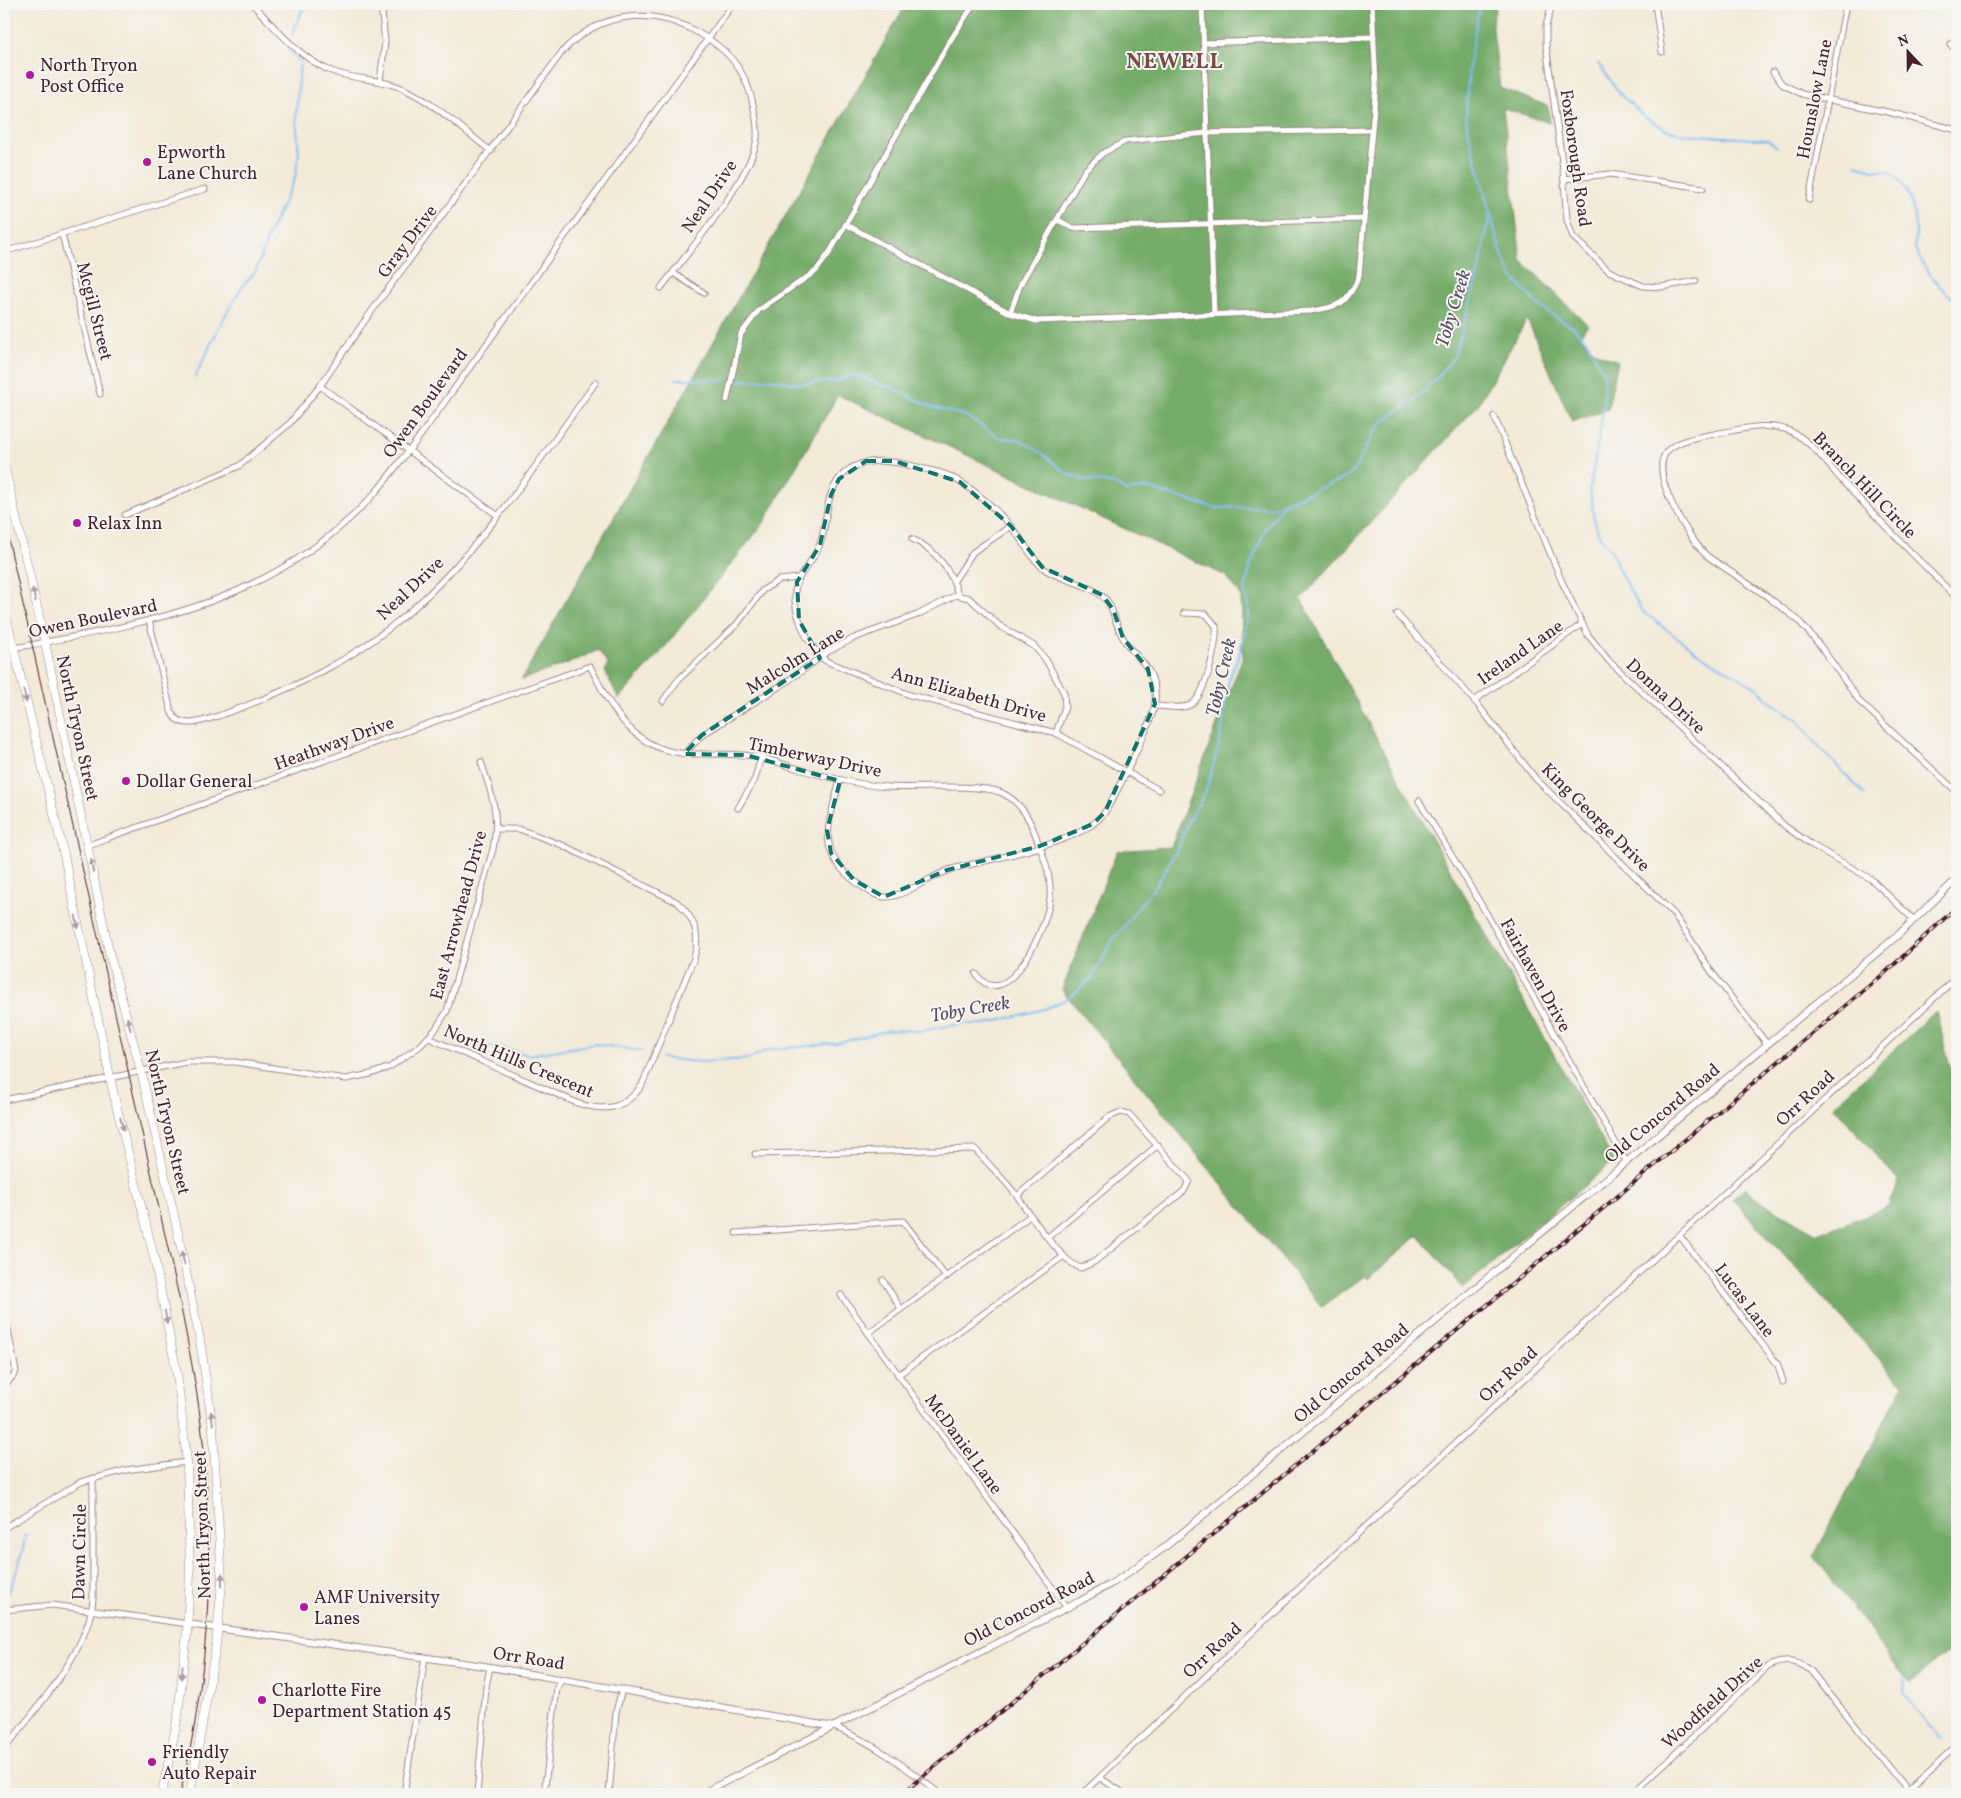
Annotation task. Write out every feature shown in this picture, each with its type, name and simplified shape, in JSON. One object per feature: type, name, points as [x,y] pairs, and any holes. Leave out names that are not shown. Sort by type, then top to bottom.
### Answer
[{"type":"main road","name":"North Tryon Street","points":[[4,465],[45,642],[110,956],[141,1071],[188,1281],[213,1428],[222,1583],[216,1645],[190,1794]]},
{"type":"main road","name":"North Tryon Street","points":[[4,608],[64,855],[110,1077],[154,1257],[177,1374],[187,1462],[190,1572],[188,1624],[178,1716],[162,1794]]},
{"type":"street","points":[[252,4],[299,49],[323,66],[339,74],[380,81],[417,96],[491,151]]},
{"type":"street","points":[[380,81],[385,42],[381,4]]},
{"type":"street","points":[[382,11],[401,4]]},
{"type":"street","name":"Owen Boulevard","points":[[14,648],[149,620],[213,602],[281,570],[323,541],[351,517],[374,494],[408,451],[733,4]]},
{"type":"street","points":[[727,400],[741,334],[759,310],[816,271],[847,225],[948,44],[974,4]]},
{"type":"street","points":[[1202,4],[1214,314]]},
{"type":"street","points":[[847,225],[1010,313],[1036,321],[1311,311],[1336,307],[1351,295],[1359,276],[1376,86],[1372,4]]},
{"type":"street","name":"Foxborough Road","points":[[1552,4],[1546,26],[1546,45],[1569,229],[1578,244],[1603,267],[1620,277],[1643,286],[1661,287],[1696,281]]},
{"type":"street","points":[[1655,4],[1662,52]]},
{"type":"street","name":"Hounslow Lane","points":[[1809,200],[1846,4]]},
{"type":"street","name":"Gray Drive","points":[[125,515],[239,466],[290,423],[320,386],[366,319],[562,52],[581,34],[593,27],[622,17],[654,16],[674,22],[708,38]]},
{"type":"street","points":[[1203,43],[1374,37]]},
{"type":"street","name":"Neal Drive","points":[[661,288],[741,179],[754,153],[757,136],[753,104],[740,67],[731,56],[708,38]]},
{"type":"street","points":[[1950,44],[1957,51]]},
{"type":"street","points":[[1773,72],[1782,84],[1796,92],[1892,113],[1957,130]]},
{"type":"street","points":[[1010,313],[1021,282],[1085,170],[1103,153],[1126,141],[1207,133],[1372,130]]},
{"type":"street","points":[[1564,178],[1610,174],[1703,188]]},
{"type":"street","points":[[4,252],[205,189]]},
{"type":"street","points":[[1058,220],[1073,228],[1364,219]]},
{"type":"street","name":"Mcgill Street","points":[[62,234],[100,394]]},
{"type":"street","points":[[673,272],[704,293]]},
{"type":"street","name":"Neal Drive","points":[[149,620],[170,711],[175,719],[184,723],[195,722],[228,712],[301,684],[387,630],[426,596],[497,515],[596,382]]},
{"type":"street","points":[[320,386],[497,515]]},
{"type":"street","name":"Donna Drive","points":[[1494,416],[1562,582],[1582,624],[1609,661],[1786,826],[1812,845],[1871,879],[1914,920]]},
{"type":"street","name":"Branch Hill Circle","points":[[1957,598],[1910,553],[1813,449],[1791,432],[1779,427],[1766,426],[1731,431],[1682,442],[1664,455],[1661,463],[1661,477],[1684,527],[1698,548],[1706,556],[1768,597],[1798,620],[1821,647],[1860,702],[1957,792]]},
{"type":"street","points":[[821,657],[810,645],[799,620],[796,589],[799,578],[820,545],[830,495],[845,472],[866,461],[894,461],[948,476],[970,489],[1011,526],[1032,556],[1046,570],[1093,590],[1108,602],[1123,638],[1142,661],[1152,678],[1155,706],[1105,812],[1093,824],[1078,832],[1040,846],[947,870],[896,895],[880,897],[854,880],[835,862],[831,853],[828,830],[840,780]]},
{"type":"street","points":[[954,581],[973,552],[1011,526]]},
{"type":"street","points":[[912,540],[928,548],[954,581],[958,595],[969,598],[1000,626],[1030,642],[1046,660],[1064,693],[1065,707],[1056,733]]},
{"type":"street","points":[[663,701],[678,680],[737,624],[763,590],[779,580],[799,578]]},
{"type":"street","name":"Malcolm Lane","points":[[684,754],[702,735],[788,681],[821,657],[854,638],[898,623],[958,595]]},
{"type":"street","points":[[1155,706],[1189,705],[1195,702],[1202,691],[1215,643],[1216,626],[1206,614],[1184,613]]},
{"type":"street","name":"King George Drive","points":[[1397,614],[1474,701],[1542,786],[1674,914],[1711,971],[1768,1044]]},
{"type":"street","name":"Ireland Lane","points":[[1474,701],[1582,624]]},
{"type":"street","name":"Ann Elizabeth Drive","points":[[821,657],[910,695],[1056,733],[1159,790]]},
{"type":"street","name":"Heathway Drive","points":[[88,846],[590,666]]},
{"type":"street","name":"Timberway Drive","points":[[590,666],[613,710],[630,730],[659,747],[684,754],[729,753],[761,757],[840,780],[888,787],[972,788],[999,791],[1010,797],[1025,812],[1040,846],[1050,883],[1050,903],[1046,922],[1023,963],[1011,978],[994,986],[985,984],[976,974]]},
{"type":"street","points":[[738,808],[755,779],[761,757]]},
{"type":"street","name":"East Arrowhead Drive","points":[[4,1100],[186,1062],[218,1060],[338,1078],[359,1078],[390,1067],[415,1051],[429,1038],[443,1018],[452,996],[493,849],[496,829],[495,805],[481,762]]},
{"type":"street","name":"Fairhaven Drive","points":[[1419,801],[1485,911],[1626,1163]]},
{"type":"street","name":"North Hills Crescent","points":[[429,1038],[577,1102],[596,1109],[614,1108],[626,1102],[642,1085],[694,958],[698,944],[696,929],[687,912],[677,902],[562,845],[519,829],[496,829]]},
{"type":"street","name":"Old Concord Road","points":[[701,1794],[1068,1608],[1116,1581],[1164,1548],[1768,1044],[1914,920],[1957,879]]},
{"type":"street","name":"Orr Road","points":[[1082,1794],[1271,1615],[1957,977]]},
{"type":"street","points":[[755,1154],[975,1149],[1017,1196],[1030,1216],[1064,1256],[1074,1266],[1082,1268],[1184,1192],[1189,1181],[1129,1114],[1115,1113],[1017,1196]]},
{"type":"street","points":[[1048,1237],[1158,1145]]},
{"type":"street","points":[[868,1334],[1030,1216]]},
{"type":"street","points":[[736,1233],[904,1221],[946,1277]]},
{"type":"street","name":"Lucas Lane","points":[[1680,1236],[1778,1365],[1783,1382]]},
{"type":"street","points":[[898,1375],[1064,1256]]},
{"type":"street","points":[[883,1280],[902,1310]]},
{"type":"street","name":"McDaniel Lane","points":[[841,1295],[1068,1608]]},
{"type":"street","points":[[4,1310],[16,1372],[4,1387]]},
{"type":"street","points":[[4,1528],[57,1495],[93,1478],[135,1469],[187,1462]]},
{"type":"street","name":"Dawn Circle","points":[[4,1750],[63,1672],[83,1635],[92,1610],[93,1478]]},
{"type":"street","name":"Orr Road","points":[[4,1610],[53,1604],[490,1667],[834,1727],[856,1735],[940,1794]]},
{"type":"street","points":[[404,1794],[425,1657]]},
{"type":"street","name":"Woodfield Drive","points":[[1632,1794],[1768,1667],[1786,1662],[1803,1665],[1810,1670],[1910,1792]]},
{"type":"street","points":[[477,1794],[490,1667]]},
{"type":"street","points":[[544,1794],[557,1688],[562,1679]]},
{"type":"street","points":[[609,1794],[616,1712],[622,1689]]},
{"type":"street","points":[[1910,1792],[1957,1745]]},
{"type":"street","points":[[1100,1778],[1126,1794]]},
{"type":"highlighted area","points":[[866,461],[894,461],[960,482],[1011,526],[1042,567],[1102,595],[1113,609],[1123,638],[1148,669],[1155,704],[1105,812],[1093,824],[1040,846],[947,870],[884,897],[854,880],[831,853],[827,830],[840,781],[746,755],[684,754],[702,735],[820,658],[799,620],[797,582],[820,545],[831,495],[839,479]]},
{"type":"green space","points":[[906,4],[1497,4],[1492,22],[1500,88],[1548,106],[1550,123],[1503,108],[1521,260],[1588,325],[1580,336],[1597,353],[1618,361],[1608,409],[1572,422],[1527,319],[1478,405],[1301,599],[1412,803],[1614,1161],[1463,1288],[1418,1235],[1368,1279],[1365,1276],[1322,1307],[1062,990],[1117,851],[1171,847],[1243,656],[1241,596],[1226,576],[838,395],[763,524],[660,653],[619,699],[605,671],[608,664],[598,650],[577,660],[521,680]]},
{"type":"green space","points":[[1936,1011],[1957,1095],[1957,1644],[1909,1683],[1814,1556],[1903,1385],[1732,1199],[1746,1187],[1758,1200],[1817,1234],[1888,1207],[1898,1180],[1833,1106]]},
{"type":"waterway","points":[[292,34],[305,4]]},
{"type":"waterway","points":[[1480,4],[1469,65],[1466,115],[1469,135],[1500,250],[1511,275],[1534,301],[1552,315],[1572,326],[1587,341],[1604,374],[1603,412],[1590,488],[1594,518],[1599,535],[1613,553],[1618,569],[1642,611],[1698,653],[1757,688],[1769,701],[1797,719],[1814,741],[1864,794]]},
{"type":"waterway","points":[[195,377],[223,319],[242,287],[256,271],[270,231],[295,178],[299,153],[296,118],[300,62],[287,49]]},
{"type":"waterway","points":[[1598,63],[1620,94],[1644,116],[1665,129],[1682,134],[1768,140],[1777,147]]},
{"type":"waterway","points":[[1856,165],[1873,170],[1889,171],[1896,176],[1910,198],[1916,224],[1914,246],[1918,256],[1944,291],[1957,302]]},
{"type":"waterway","points":[[736,381],[771,379],[799,384],[838,381],[849,376],[860,377],[890,387],[932,407],[967,416],[998,437],[1020,440],[1043,454],[1066,473],[1080,479],[1112,483],[1127,491],[1147,488],[1215,508],[1275,507],[1345,478],[1354,471],[1373,434],[1382,423],[1419,396],[1439,376],[1454,357],[1479,271],[1490,213]]},
{"type":"waterway","points":[[676,379],[725,380]]},
{"type":"waterway","name":"Toby Creek","points":[[661,1058],[698,1062],[748,1059],[768,1050],[838,1043],[890,1030],[921,1031],[959,1024],[985,1024],[1044,1009],[1063,1001],[1075,993],[1093,976],[1113,940],[1156,885],[1178,849],[1188,822],[1206,791],[1220,741],[1229,679],[1240,652],[1249,613],[1245,591],[1251,563],[1266,528],[1285,502]]},
{"type":"waterway","name":"Toby Creek","points":[[474,1046],[499,1047],[528,1055],[595,1044],[641,1051]]},
{"type":"waterway","points":[[4,1599],[15,1576],[26,1535]]},
{"type":"waterway","points":[[1904,1678],[1903,1692],[1939,1739]]},
{"type":"tram line","points":[[4,520],[179,1297],[199,1408],[206,1470],[208,1517],[207,1610],[204,1657],[198,1703],[180,1794]]},
{"type":"railway","points":[[902,1794],[1887,971],[1957,907]]},
{"type":"place","name":"North Tryon Post Office","points":[[30,75]]},
{"type":"place","name":"Epworth Lane Church","points":[[147,162]]},
{"type":"place","name":"Relax Inn","points":[[77,523]]},
{"type":"place","name":"Dollar General","points":[[126,781]]},
{"type":"place","name":"AMF University Lanes","points":[[304,1607]]},
{"type":"place","name":"Charlotte Fire Department Station 45","points":[[262,1700]]},
{"type":"place","name":"Friendly Auto Repair","points":[[152,1762]]},
{"type":"district","name":"NEWELL","points":[[1175,60]]}]
